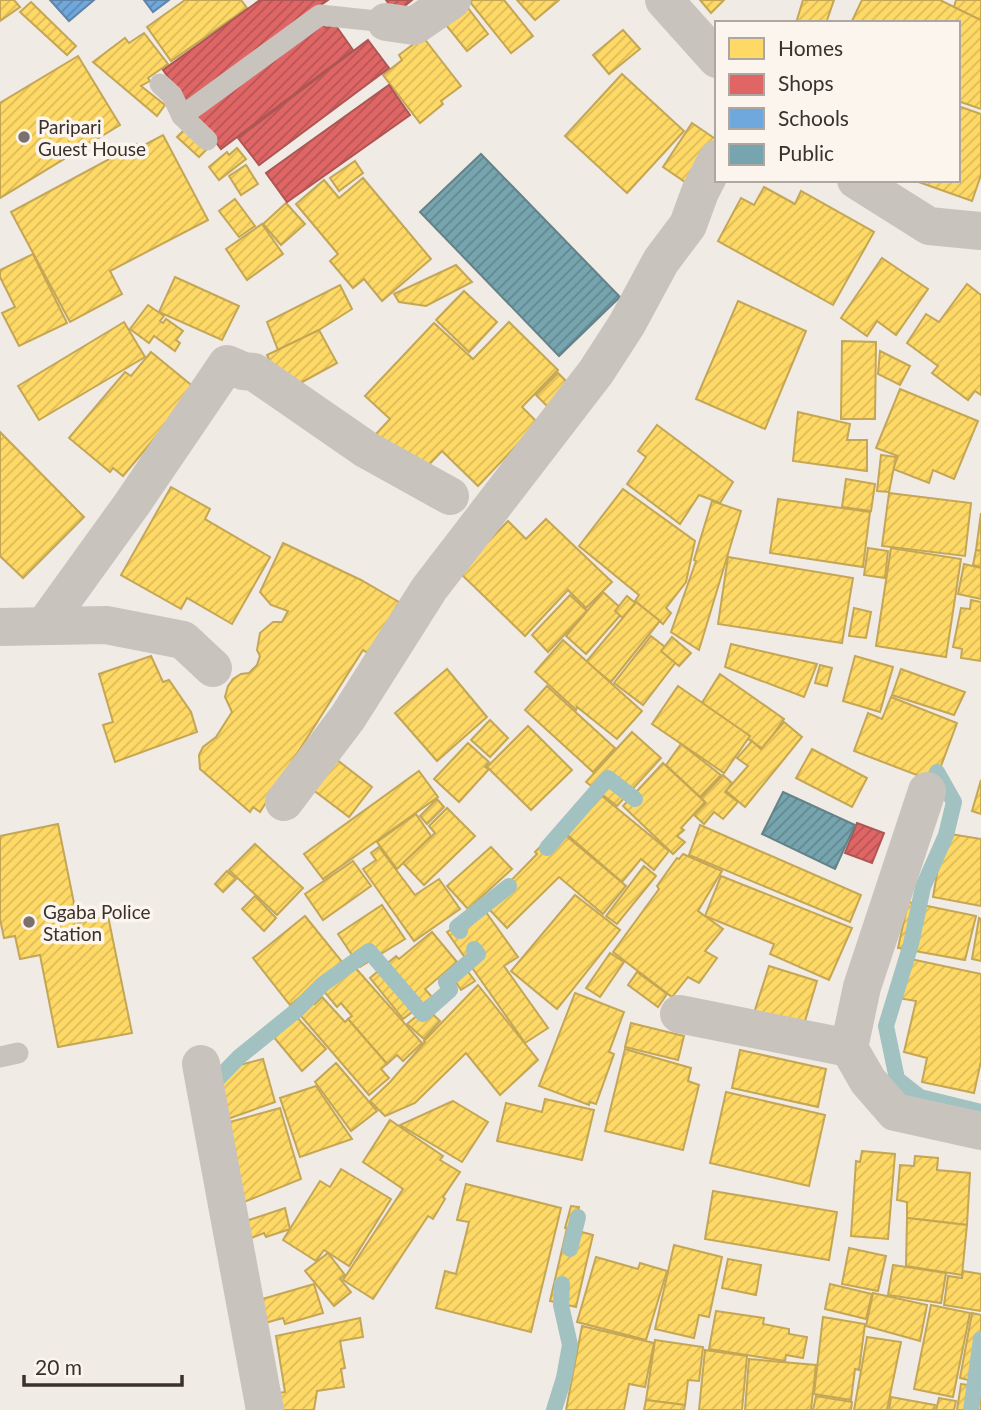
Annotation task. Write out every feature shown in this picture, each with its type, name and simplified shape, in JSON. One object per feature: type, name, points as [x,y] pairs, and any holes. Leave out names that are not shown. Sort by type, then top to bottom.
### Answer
[{"type":"street","points":[[386,22],[414,26],[452,0]]},
{"type":"street","points":[[664,0],[715,57]]},
{"type":"street","points":[[284,802],[348,717],[429,589],[596,372],[627,324],[661,261],[688,225],[699,192],[715,163]]},
{"type":"street","points":[[859,182],[929,226],[981,231]]},
{"type":"street","points":[[48,620],[132,504],[227,364],[243,371],[254,372],[367,450],[450,496]]},
{"type":"street","points":[[0,627],[48,620],[106,625],[183,639],[214,668]]},
{"type":"street","points":[[927,791],[862,987],[849,1048],[869,1081],[895,1112],[981,1131]]},
{"type":"street","points":[[679,1014],[849,1048]]},
{"type":"street","points":[[201,1065],[265,1410]]},
{"type":"lane","points":[[182,116],[320,15],[386,22]]},
{"type":"lane","points":[[160,84],[173,95],[182,116],[207,140]]},
{"type":"lane","points":[[0,611],[48,620]]},
{"type":"building: Homes","points":[[0,0],[14,0],[20,7],[0,21]]},
{"type":"building: Homes","points":[[185,0],[241,0],[247,8],[171,61],[147,27]]},
{"type":"building: Homes","points":[[504,0],[533,36],[511,53],[470,2]]},
{"type":"building: Homes","points":[[517,0],[559,0],[535,20]]},
{"type":"building: Homes","points":[[700,0],[724,0],[711,13]]},
{"type":"building: Homes","points":[[803,0],[834,0],[827,21],[797,21]]},
{"type":"building: Homes","points":[[862,0],[940,0],[981,20],[981,109],[960,102],[960,21],[852,21]]},
{"type":"building: Homes","points":[[956,0],[981,0],[981,20],[954,7]]},
{"type":"building: Homes","points":[[31,2],[76,46],[67,55],[20,12]]},
{"type":"building: Homes","points":[[468,8],[488,34],[467,51],[446,25]]},
{"type":"building: Homes","points":[[623,30],[640,49],[609,74],[593,55]]},
{"type":"building: Homes","points":[[144,33],[168,64],[141,86],[165,105],[157,116],[93,62],[125,38],[129,43]]},
{"type":"building: Homes","points":[[423,37],[461,86],[441,101],[443,104],[420,123],[383,75],[402,60],[399,55]]},
{"type":"building: Homes","points":[[78,56],[120,125],[0,198],[0,103]]},
{"type":"building: Homes","points":[[622,74],[684,131],[627,193],[565,136]]},
{"type":"building: Homes","points":[[960,107],[981,114],[981,175],[972,201],[919,182],[960,182]]},
{"type":"building: Homes","points":[[692,123],[715,139],[715,143],[688,184],[663,167]]},
{"type":"building: Homes","points":[[188,126],[210,146],[199,157],[177,137]]},
{"type":"building: Homes","points":[[163,135],[208,220],[110,271],[122,294],[70,322],[11,212],[137,144],[139,148]]},
{"type":"building: Homes","points":[[237,148],[246,159],[219,180],[209,167],[227,152],[229,155]]},
{"type":"building: Homes","points":[[355,161],[363,173],[339,191],[330,178]]},
{"type":"building: Homes","points":[[246,165],[258,184],[241,195],[229,176]]},
{"type":"building: Homes","points":[[363,178],[431,259],[382,301],[364,279],[353,288],[330,261],[338,254],[296,204],[324,180],[339,198]]},
{"type":"building: Homes","points":[[764,187],[795,204],[801,191],[874,232],[833,305],[718,241],[741,198],[754,205]]},
{"type":"building: Homes","points":[[235,199],[255,226],[239,237],[219,211]]},
{"type":"building: Homes","points":[[286,203],[305,224],[281,245],[263,224]]},
{"type":"building: Homes","points":[[262,224],[283,254],[247,280],[226,249]]},
{"type":"building: Homes","points":[[33,254],[67,323],[19,346],[2,313],[15,307],[0,277],[0,270]]},
{"type":"building: Homes","points":[[882,258],[928,289],[896,335],[877,321],[867,336],[841,318]]},
{"type":"building: Homes","points":[[456,265],[472,282],[426,306],[399,302],[394,294]]},
{"type":"building: Homes","points":[[175,277],[239,306],[222,340],[159,312]]},
{"type":"building: Homes","points":[[967,284],[981,295],[981,395],[975,391],[968,400],[932,373],[938,366],[907,343],[926,314],[939,322]]},
{"type":"building: Homes","points":[[340,285],[352,309],[319,330],[278,350],[267,322]]},
{"type":"building: Homes","points":[[464,291],[497,322],[469,352],[436,320]]},
{"type":"building: Homes","points":[[738,301],[806,331],[765,429],[696,399]]},
{"type":"building: Homes","points":[[148,305],[164,316],[160,321],[163,323],[166,319],[183,331],[176,340],[180,343],[175,351],[154,336],[149,343],[130,329]]},
{"type":"building: Homes","points":[[124,322],[145,357],[39,420],[18,386]]},
{"type":"building: Homes","points":[[509,322],[558,370],[522,407],[538,423],[478,486],[442,451],[419,475],[376,434],[390,419],[365,396],[434,323],[473,359]]},
{"type":"building: Homes","points":[[319,330],[337,363],[284,392],[267,355]]},
{"type":"building: Homes","points":[[842,341],[876,342],[875,419],[841,419]]},
{"type":"building: Homes","points":[[880,351],[910,366],[900,385],[878,374]]},
{"type":"building: Homes","points":[[151,352],[196,389],[123,476],[113,468],[110,472],[69,438],[125,372],[131,376]]},
{"type":"building: Homes","points":[[558,373],[577,392],[555,414],[536,395]]},
{"type":"building: Homes","points":[[900,389],[978,421],[954,479],[933,470],[929,483],[893,469],[898,456],[876,448]]},
{"type":"building: Homes","points":[[798,412],[850,424],[847,440],[867,440],[867,471],[793,461]]},
{"type":"building: Homes","points":[[657,425],[733,482],[720,503],[699,495],[680,524],[627,484],[646,457],[638,451]]},
{"type":"building: Homes","points":[[0,432],[84,517],[23,578],[0,556]]},
{"type":"building: Homes","points":[[881,455],[896,457],[889,492],[877,491]]},
{"type":"building: Homes","points":[[846,479],[875,484],[871,511],[842,507]]},
{"type":"building: Homes","points":[[171,487],[210,509],[205,519],[270,557],[232,624],[187,598],[181,609],[121,575]]},
{"type":"building: Homes","points":[[623,489],[695,541],[686,582],[666,608],[671,613],[663,624],[635,601],[639,595],[579,546]]},
{"type":"building: Homes","points":[[889,493],[971,503],[965,556],[882,546]]},
{"type":"building: Homes","points":[[778,499],[870,512],[863,567],[770,553]]},
{"type":"building: Homes","points":[[712,501],[741,511],[699,650],[671,632],[696,561],[694,560]]},
{"type":"building: Homes","points":[[981,513],[981,551],[976,550]]},
{"type":"building: Homes","points":[[546,519],[612,582],[586,608],[568,590],[525,636],[459,572],[508,521],[526,539]]},
{"type":"building: Homes","points":[[283,543],[361,580],[399,602],[369,654],[363,650],[260,812],[253,807],[250,812],[200,769],[199,755],[203,747],[216,737],[232,712],[225,697],[228,686],[233,679],[249,673],[257,665],[260,656],[257,650],[260,633],[273,622],[282,622],[288,611],[271,605],[260,592]]},
{"type":"building: Homes","points":[[868,548],[888,551],[885,578],[864,575]]},
{"type":"building: Homes","points":[[891,548],[961,559],[946,657],[876,646]]},
{"type":"building: Homes","points":[[976,550],[981,551],[981,567],[973,565]]},
{"type":"building: Homes","points":[[728,557],[853,578],[842,643],[718,624]]},
{"type":"building: Homes","points":[[964,564],[981,568],[981,599],[958,594]]},
{"type":"building: Homes","points":[[603,592],[624,611],[586,654],[566,636]]},
{"type":"building: Homes","points":[[570,595],[587,611],[548,652],[532,635]]},
{"type":"building: Homes","points":[[627,596],[639,606],[626,621],[615,611]]},
{"type":"building: Homes","points":[[971,600],[981,602],[981,661],[961,658],[962,649],[953,647],[961,608],[970,609]]},
{"type":"building: Homes","points":[[636,602],[660,621],[611,682],[586,662]]},
{"type":"building: Homes","points":[[854,608],[871,612],[866,638],[849,636]]},
{"type":"building: Homes","points":[[651,636],[679,658],[643,705],[614,683]]},
{"type":"building: Homes","points":[[672,637],[691,653],[679,666],[661,651]]},
{"type":"building: Homes","points":[[563,640],[642,711],[617,739],[577,707],[576,710],[535,672]]},
{"type":"building: Homes","points":[[731,644],[817,664],[804,697],[725,667]]},
{"type":"building: Homes","points":[[151,656],[163,682],[169,680],[191,712],[197,732],[115,762],[103,725],[113,722],[99,674]]},
{"type":"building: Homes","points":[[855,656],[893,667],[880,712],[843,701]]},
{"type":"building: Homes","points":[[820,665],[832,668],[827,686],[815,683]]},
{"type":"building: Homes","points":[[447,669],[487,717],[437,761],[395,713]]},
{"type":"building: Homes","points":[[901,669],[965,692],[954,715],[892,695]]},
{"type":"building: Homes","points":[[720,674],[784,719],[763,749],[700,706]]},
{"type":"building: Homes","points":[[547,686],[615,748],[593,772],[525,710]]},
{"type":"building: Homes","points":[[678,686],[750,736],[724,773],[652,724]]},
{"type":"building: Homes","points":[[891,697],[957,723],[935,782],[854,751],[868,713],[882,719]]},
{"type":"building: Homes","points":[[490,720],[508,738],[490,757],[471,740]]},
{"type":"building: Homes","points":[[784,722],[802,737],[745,807],[726,791],[748,766],[737,758],[752,741],[761,749]]},
{"type":"building: Homes","points":[[528,726],[572,770],[531,810],[487,767]]},
{"type":"building: Homes","points":[[632,732],[661,758],[617,806],[586,782]]},
{"type":"building: Homes","points":[[468,743],[489,762],[485,767],[489,769],[459,802],[434,779]]},
{"type":"building: Homes","points":[[681,744],[721,775],[700,797],[666,765]]},
{"type":"building: Homes","points":[[812,749],[867,778],[852,807],[796,778]]},
{"type":"building: Homes","points":[[332,756],[372,787],[349,817],[308,786]]},
{"type":"building: Homes","points":[[663,763],[705,802],[681,828],[684,830],[677,836],[685,842],[673,854],[623,806]]},
{"type":"building: Homes","points":[[419,771],[438,797],[323,879],[304,854]]},
{"type":"building: Homes","points":[[723,775],[732,783],[725,792],[738,802],[723,819],[714,812],[704,824],[694,815],[706,803],[701,798]]},
{"type":"building: Homes","points":[[981,780],[981,814],[972,811]]},
{"type":"building: Homes","points":[[602,796],[669,851],[654,870],[641,859],[622,882],[564,832],[586,802],[593,806]]},
{"type":"building: Homes","points":[[437,799],[444,807],[427,824],[420,816]]},
{"type":"building: Homes","points":[[447,808],[475,836],[424,885],[403,863],[435,833],[429,826]]},
{"type":"building: Homes","points":[[416,814],[431,836],[397,869],[377,842]]},
{"type":"building: Homes","points":[[58,824],[78,923],[108,916],[132,1033],[58,1047],[40,955],[20,959],[15,936],[4,938],[0,919],[0,836]]},
{"type":"building: Homes","points":[[700,825],[861,895],[850,922],[689,855]]},
{"type":"building: Homes","points":[[558,829],[626,886],[603,914],[559,877],[507,928],[486,906]]},
{"type":"building: Homes","points":[[944,833],[981,839],[981,906],[933,897]]},
{"type":"building: Homes","points":[[255,844],[303,888],[277,915],[229,870]]},
{"type":"building: Homes","points":[[379,847],[415,895],[439,879],[460,909],[414,941],[363,869],[376,860],[371,853]]},
{"type":"building: Homes","points":[[491,847],[512,869],[468,909],[447,886]]},
{"type":"building: Homes","points":[[683,854],[722,871],[698,911],[723,929],[705,951],[717,958],[699,983],[688,977],[672,997],[613,952],[659,889],[657,886],[677,858]]},
{"type":"building: Homes","points":[[353,861],[371,886],[323,920],[305,894]]},
{"type":"building: Homes","points":[[644,866],[656,876],[617,924],[606,916]]},
{"type":"building: Homes","points":[[227,871],[236,879],[223,892],[215,884]]},
{"type":"building: Homes","points":[[721,876],[852,928],[829,980],[770,954],[774,944],[705,916]]},
{"type":"building: Homes","points":[[575,895],[620,930],[557,1009],[511,971]]},
{"type":"building: Homes","points":[[255,896],[276,918],[264,931],[242,909]]},
{"type":"building: Homes","points":[[908,902],[976,916],[965,960],[898,948]]},
{"type":"building: Homes","points":[[382,905],[405,939],[360,967],[338,934]]},
{"type":"building: Homes","points":[[483,908],[518,957],[504,966],[548,1028],[525,1043],[447,932]]},
{"type":"building: Homes","points":[[305,916],[343,963],[290,1005],[253,958]]},
{"type":"building: Homes","points":[[979,918],[981,919],[981,961],[972,959]]},
{"type":"building: Homes","points":[[432,932],[457,962],[425,989],[432,997],[403,1019],[370,978],[396,956],[399,959]]},
{"type":"building: Homes","points":[[610,953],[624,962],[600,997],[586,988]]},
{"type":"building: Homes","points":[[906,958],[981,974],[981,1061],[974,1093],[922,1082],[927,1058],[904,1052],[916,1001],[898,998]]},
{"type":"building: Homes","points":[[352,964],[422,1043],[403,1061],[397,1055],[387,1064],[348,1019],[352,1016],[341,1003],[337,1007],[322,989]]},
{"type":"building: Homes","points":[[463,965],[475,981],[461,990],[451,975]]},
{"type":"building: Homes","points":[[769,966],[817,981],[802,1031],[753,1016]]},
{"type":"building: Homes","points":[[637,972],[667,994],[658,1007],[628,985]]},
{"type":"building: Homes","points":[[478,985],[538,1060],[500,1095],[466,1053],[415,1103],[385,1116],[370,1101]]},
{"type":"building: Homes","points":[[575,993],[624,1012],[609,1052],[614,1054],[596,1104],[590,1102],[589,1105],[539,1086]]},
{"type":"building: Homes","points":[[322,997],[345,1022],[348,1019],[387,1064],[381,1069],[389,1078],[369,1095],[295,1009],[309,998],[315,1004]]},
{"type":"building: Homes","points":[[426,1008],[440,1021],[424,1039],[407,1024]]},
{"type":"building: Homes","points":[[294,1014],[326,1049],[302,1071],[272,1035]]},
{"type":"building: Homes","points":[[631,1023],[684,1036],[678,1060],[625,1047]]},
{"type":"building: Homes","points":[[625,1049],[691,1068],[688,1081],[699,1085],[683,1150],[605,1131]]},
{"type":"building: Homes","points":[[740,1050],[826,1069],[818,1107],[732,1088]]},
{"type":"building: Homes","points":[[263,1059],[275,1102],[225,1120],[218,1102],[224,1079],[236,1066]]},
{"type":"building: Homes","points":[[336,1063],[377,1111],[351,1131],[315,1082]]},
{"type":"building: Homes","points":[[316,1086],[352,1139],[300,1157],[280,1098]]},
{"type":"building: Homes","points":[[726,1092],[825,1115],[809,1186],[710,1163]]},
{"type":"building: Homes","points":[[545,1099],[594,1110],[582,1160],[497,1141],[506,1103],[542,1112]]},
{"type":"building: Homes","points":[[453,1101],[488,1122],[462,1162],[400,1125]]},
{"type":"building: Homes","points":[[280,1108],[301,1179],[244,1202],[219,1125]]},
{"type":"building: Homes","points":[[390,1120],[443,1156],[440,1160],[460,1172],[443,1197],[445,1199],[433,1219],[428,1216],[373,1299],[343,1280],[403,1189],[363,1162]]},
{"type":"building: Homes","points":[[862,1151],[895,1154],[888,1239],[851,1236],[856,1161],[860,1162]]},
{"type":"building: Homes","points":[[915,1156],[938,1158],[937,1170],[970,1173],[967,1225],[907,1218],[907,1202],[897,1200],[900,1165],[914,1166]]},
{"type":"building: Homes","points":[[341,1169],[391,1199],[349,1266],[324,1250],[316,1261],[283,1240],[320,1181],[330,1187]]},
{"type":"building: Homes","points":[[466,1184],[561,1208],[531,1332],[436,1308],[445,1271],[456,1274],[469,1222],[457,1220]]},
{"type":"building: Homes","points":[[713,1191],[837,1212],[829,1260],[705,1239]]},
{"type":"building: Homes","points":[[571,1206],[579,1207],[573,1230],[565,1228]]},
{"type":"building: Homes","points":[[285,1208],[290,1229],[266,1237],[264,1233],[249,1239],[243,1222]]},
{"type":"building: Homes","points":[[907,1218],[967,1225],[962,1275],[906,1266]]},
{"type":"building: Homes","points":[[567,1228],[593,1235],[576,1307],[550,1301]]},
{"type":"building: Homes","points":[[674,1245],[722,1257],[709,1317],[699,1315],[694,1338],[655,1329]]},
{"type":"building: Homes","points":[[849,1248],[886,1256],[878,1291],[842,1284]]},
{"type":"building: Homes","points":[[328,1253],[345,1275],[340,1279],[351,1292],[334,1306],[305,1271]]},
{"type":"building: Homes","points":[[596,1257],[638,1269],[640,1263],[667,1271],[646,1340],[577,1322]]},
{"type":"building: Homes","points":[[728,1259],[761,1265],[756,1295],[722,1288]]},
{"type":"building: Homes","points":[[893,1265],[946,1273],[941,1303],[888,1295]]},
{"type":"building: Homes","points":[[963,1271],[981,1274],[981,1311],[944,1305],[948,1276],[962,1278]]},
{"type":"building: Homes","points":[[314,1284],[323,1313],[285,1324],[283,1318],[265,1323],[259,1300]]},
{"type":"building: Homes","points":[[830,1284],[872,1294],[866,1319],[825,1309]]},
{"type":"building: Homes","points":[[873,1293],[927,1305],[920,1341],[866,1326]]},
{"type":"building: Homes","points":[[931,1305],[970,1313],[953,1397],[914,1389]]},
{"type":"building: Homes","points":[[716,1311],[764,1318],[763,1324],[789,1329],[789,1334],[807,1337],[803,1358],[786,1355],[785,1361],[709,1349]]},
{"type":"building: Homes","points":[[972,1313],[981,1315],[981,1383],[960,1378]]},
{"type":"building: Homes","points":[[823,1317],[865,1324],[859,1370],[855,1369],[851,1400],[814,1394]]},
{"type":"building: Homes","points":[[360,1318],[363,1337],[340,1341],[345,1368],[341,1369],[344,1387],[317,1391],[314,1410],[275,1410],[273,1394],[285,1392],[276,1336]]},
{"type":"building: Homes","points":[[582,1326],[654,1343],[645,1387],[629,1384],[624,1410],[566,1410]]},
{"type":"building: Homes","points":[[867,1337],[901,1342],[887,1410],[854,1410]]},
{"type":"building: Homes","points":[[655,1340],[703,1347],[699,1381],[688,1380],[685,1405],[646,1400]]},
{"type":"building: Homes","points":[[705,1350],[747,1356],[742,1410],[699,1410]]},
{"type":"building: Homes","points":[[749,1359],[816,1365],[811,1410],[745,1410]]},
{"type":"building: Homes","points":[[961,1384],[981,1387],[981,1410],[957,1410]]},
{"type":"building: Homes","points":[[816,1396],[852,1402],[851,1410],[813,1410]]},
{"type":"building: Homes","points":[[891,1397],[935,1405],[934,1410],[889,1410]]},
{"type":"building: Homes","points":[[939,1398],[956,1401],[954,1410],[936,1410]]},
{"type":"building: Homes","points":[[646,1400],[685,1405],[684,1410],[644,1410]]},
{"type":"building: Shops","points":[[260,0],[328,0],[186,101],[163,70]]},
{"type":"building: Shops","points":[[386,0],[412,0],[396,13]]},
{"type":"building: Shops","points":[[320,21],[326,28],[334,23],[353,50],[221,149],[194,113]]},
{"type":"building: Shops","points":[[368,40],[389,68],[259,165],[238,138]]},
{"type":"building: Shops","points":[[389,85],[410,115],[287,202],[266,173]]},
{"type":"building: Shops","points":[[857,823],[884,833],[872,863],[845,853]]},
{"type":"building: Schools","points":[[50,0],[94,0],[69,21]]},
{"type":"building: Schools","points":[[144,0],[169,0],[153,12]]},
{"type":"building: Public","points":[[481,154],[620,297],[559,356],[420,212]]},
{"type":"building: Public","points":[[783,792],[855,825],[835,869],[762,834]]},
{"type":"waterway","points":[[937,772],[954,802],[946,835],[923,887],[911,944],[886,1026],[897,1079],[920,1097],[981,1112]]},
{"type":"waterway","points":[[547,848],[608,778],[635,799]]},
{"type":"waterway","points":[[460,931],[457,927],[509,886]]},
{"type":"waterway","points":[[208,1089],[239,1057],[297,1010],[323,984],[369,951],[423,1014],[450,990],[446,982],[478,954],[474,949]]},
{"type":"waterway","points":[[570,1249],[578,1217]]},
{"type":"waterway","points":[[554,1410],[570,1345],[561,1305],[562,1284]]},
{"type":"waterway","points":[[971,1410],[981,1339]]},
{"type":"place","name":"Paripari Guest House","points":[[24,137]]},
{"type":"place","name":"Ggaba Police Station","points":[[29,922]]}]
